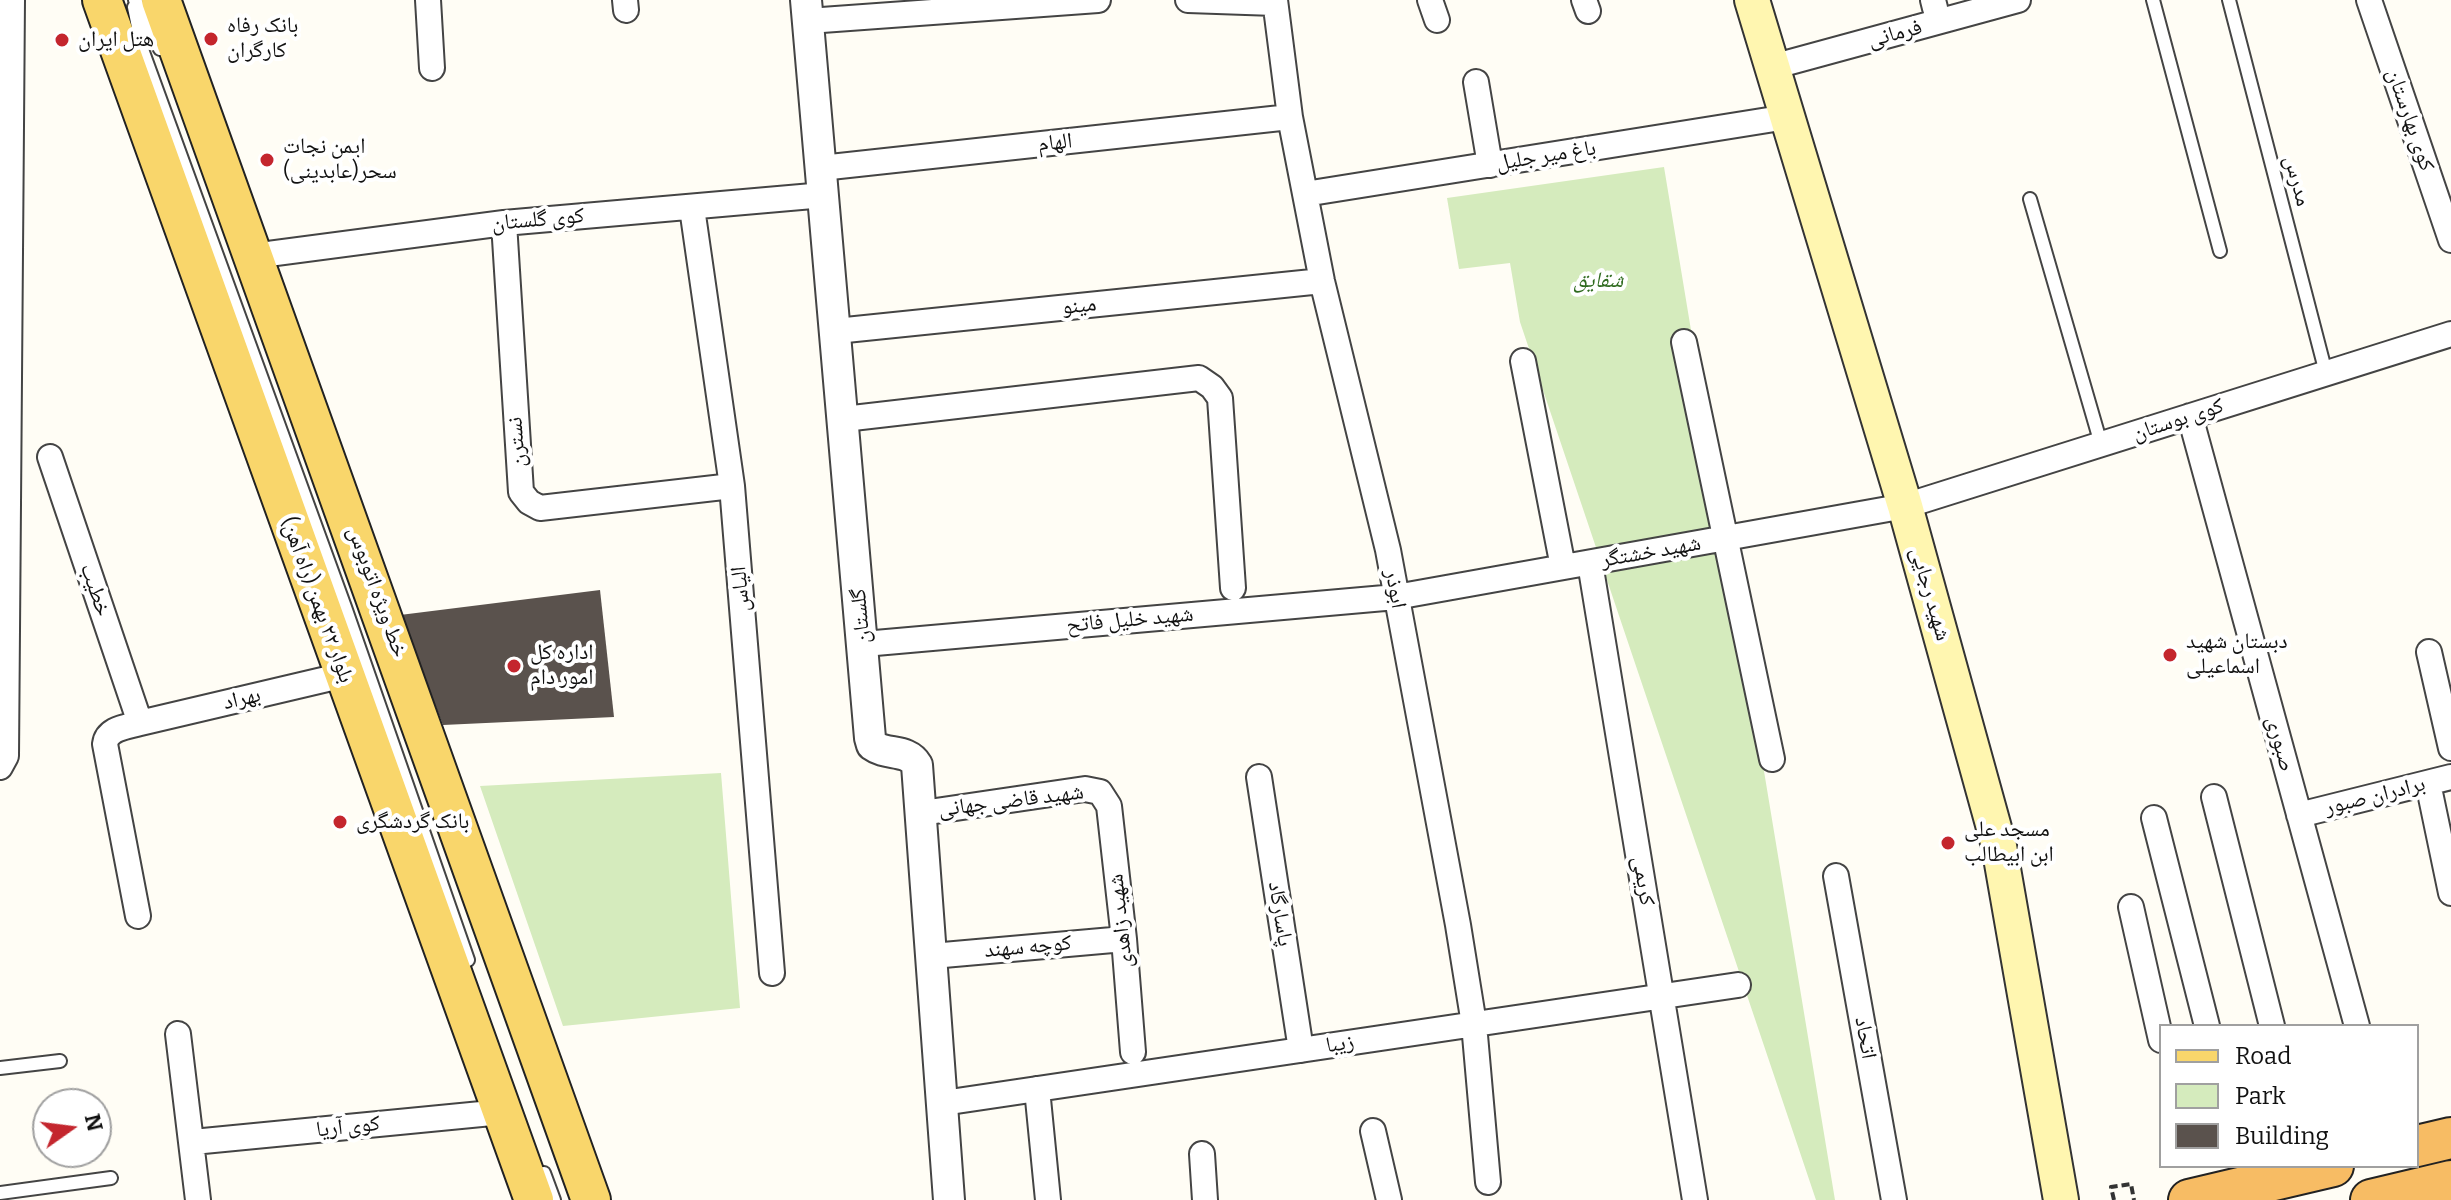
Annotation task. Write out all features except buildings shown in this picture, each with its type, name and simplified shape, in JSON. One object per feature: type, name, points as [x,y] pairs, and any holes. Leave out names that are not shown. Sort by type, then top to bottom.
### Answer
[{"type":"highway","points":[[2419,1146],[2451,1138]]},
{"type":"highway","points":[[2209,1186],[2268,1173],[2314,1168]]},
{"type":"highway","points":[[2371,1200],[2451,1181]]},
{"type":"main road","name":"بلوار ۲۲ بهمن (راه آهن)","points":[[102,0],[534,1200]]},
{"type":"main road","points":[[161,0],[591,1200]]},
{"type":"main road","name":"شهید رجایی","points":[[1752,0],[1905,506],[1999,846],[2061,1200]]},
{"type":"street","points":[[0,767],[6,756],[4,422],[12,0]]},
{"type":"street","points":[[428,0],[432,68]]},
{"type":"street","points":[[807,10],[1098,0]]},
{"type":"street","points":[[1188,0],[1275,2]]},
{"type":"street","name":"فرمانی","points":[[1772,67],[2018,0]]},
{"type":"street","name":"کوی بهارستان","points":[[2369,0],[2451,240]]},
{"type":"street","name":"ابوذر","points":[[1275,2],[1290,117],[1322,281],[1388,550],[1474,1024],[1488,1182]]},
{"type":"street","name":"گلستان","points":[[807,10],[872,745],[879,750],[913,757],[917,765],[949,1200]]},
{"type":"street","points":[[1476,82],[1490,165]]},
{"type":"street","name":"الهام","points":[[822,182],[1290,117]]},
{"type":"street","name":"باغ میر جلیل","points":[[1305,194],[1787,117]]},
{"type":"street","name":"کوی گلستان","points":[[253,256],[504,223],[692,208],[822,182]]},
{"type":"street","name":"الیاس","points":[[692,208],[732,486],[772,973]]},
{"type":"street","name":"نسترن","points":[[504,223],[521,492],[529,502],[540,508],[732,486]]},
{"type":"street","name":"مینو","points":[[836,331],[1322,281]]},
{"type":"street","name":"کوی بوستان","points":[[1905,506],[2451,334]]},
{"type":"street","points":[[1684,342],[1772,759]]},
{"type":"street","points":[[1523,361],[1563,567]]},
{"type":"street","points":[[844,419],[1199,378],[1212,387],[1220,398],[1233,588]]},
{"type":"street","name":"صبوری","points":[[2190,416],[2356,1024]]},
{"type":"street","name":"خطیب","points":[[50,457],[140,723]]},
{"type":"street","name":"شهید خشتگر","points":[[1396,597],[1905,506]]},
{"type":"street","name":"کریمی","points":[[1590,563],[1695,1200]]},
{"type":"street","name":"شهید خلیل فاتح","points":[[864,644],[1396,597]]},
{"type":"street","points":[[2429,652],[2451,748]]},
{"type":"street","name":"بهراد","points":[[138,916],[105,744],[111,732],[344,675]]},
{"type":"street","name":"پاسارگاد","points":[[1259,777],[1301,1050]]},
{"type":"street","points":[[2439,780],[2451,893]]},
{"type":"street","name":"برادران صبور","points":[[2299,815],[2439,780]]},
{"type":"street","name":"شهید قاضی جهانی","points":[[922,813],[1085,789],[1100,792]]},
{"type":"street","name":"شهید زاهدی","points":[[1100,792],[1109,806],[1133,1052]]},
{"type":"street","points":[[2214,797],[2271,1024]]},
{"type":"street","points":[[2154,818],[2206,1024]]},
{"type":"street","name":"اتحاد","points":[[1836,876],[1894,1200]]},
{"type":"street","points":[[2131,907],[2159,1031]]},
{"type":"street","name":"کوچه سهند","points":[[932,956],[1124,939]]},
{"type":"street","name":"زیبا","points":[[943,1103],[1738,985]]},
{"type":"street","points":[[178,1034],[198,1200]]},
{"type":"street","points":[[1037,1089],[1048,1200]]},
{"type":"street","name":"کوی آریا","points":[[193,1142],[502,1112]]},
{"type":"street","points":[[1373,1131],[1389,1200]]},
{"type":"street","points":[[1202,1154],[1205,1200]]},
{"type":"lane","name":"خط ویژه اتوبوس","points":[[134,0],[164,60]]},
{"type":"lane","name":"خط ویژه اتوبوس","points":[[134,0],[143,52],[345,607],[473,975]]},
{"type":"lane","points":[[2153,0],[2220,251]]},
{"type":"lane","name":"مدرس","points":[[2229,0],[2326,373]]},
{"type":"lane","points":[[2030,199],[2101,444]]},
{"type":"lane","points":[[0,1068],[60,1061]]},
{"type":"lane","points":[[539,1158],[554,1200]]},
{"type":"lane","points":[[0,1193],[111,1178]]},
{"type":"path","points":[[2114,1200],[2111,1187],[2131,1184],[2134,1200]]},
{"type":"green space","name":"شقایق","points":[[1664,167],[1835,1200],[1816,1200],[1520,322],[1510,263],[1459,269],[1447,198]]},
{"type":"green space","points":[[721,773],[740,1008],[563,1026],[480,786]]},
{"type":"place","name":"بانک رفاه کارگران","points":[[211,39]]},
{"type":"place","name":"هتل ایران","points":[[62,40]]},
{"type":"place","name":"ایمن نجات سحر(عابدینی)","points":[[267,160]]},
{"type":"place","name":"دبستان شهید اسماعیلی","points":[[2170,655]]},
{"type":"place","name":"اداره کل امور دام","points":[[514,666]]},
{"type":"place","name":"بانک گردشگری","points":[[340,822]]},
{"type":"place","name":"مسجد علی ابن ابیطالب","points":[[1948,843]]}]
